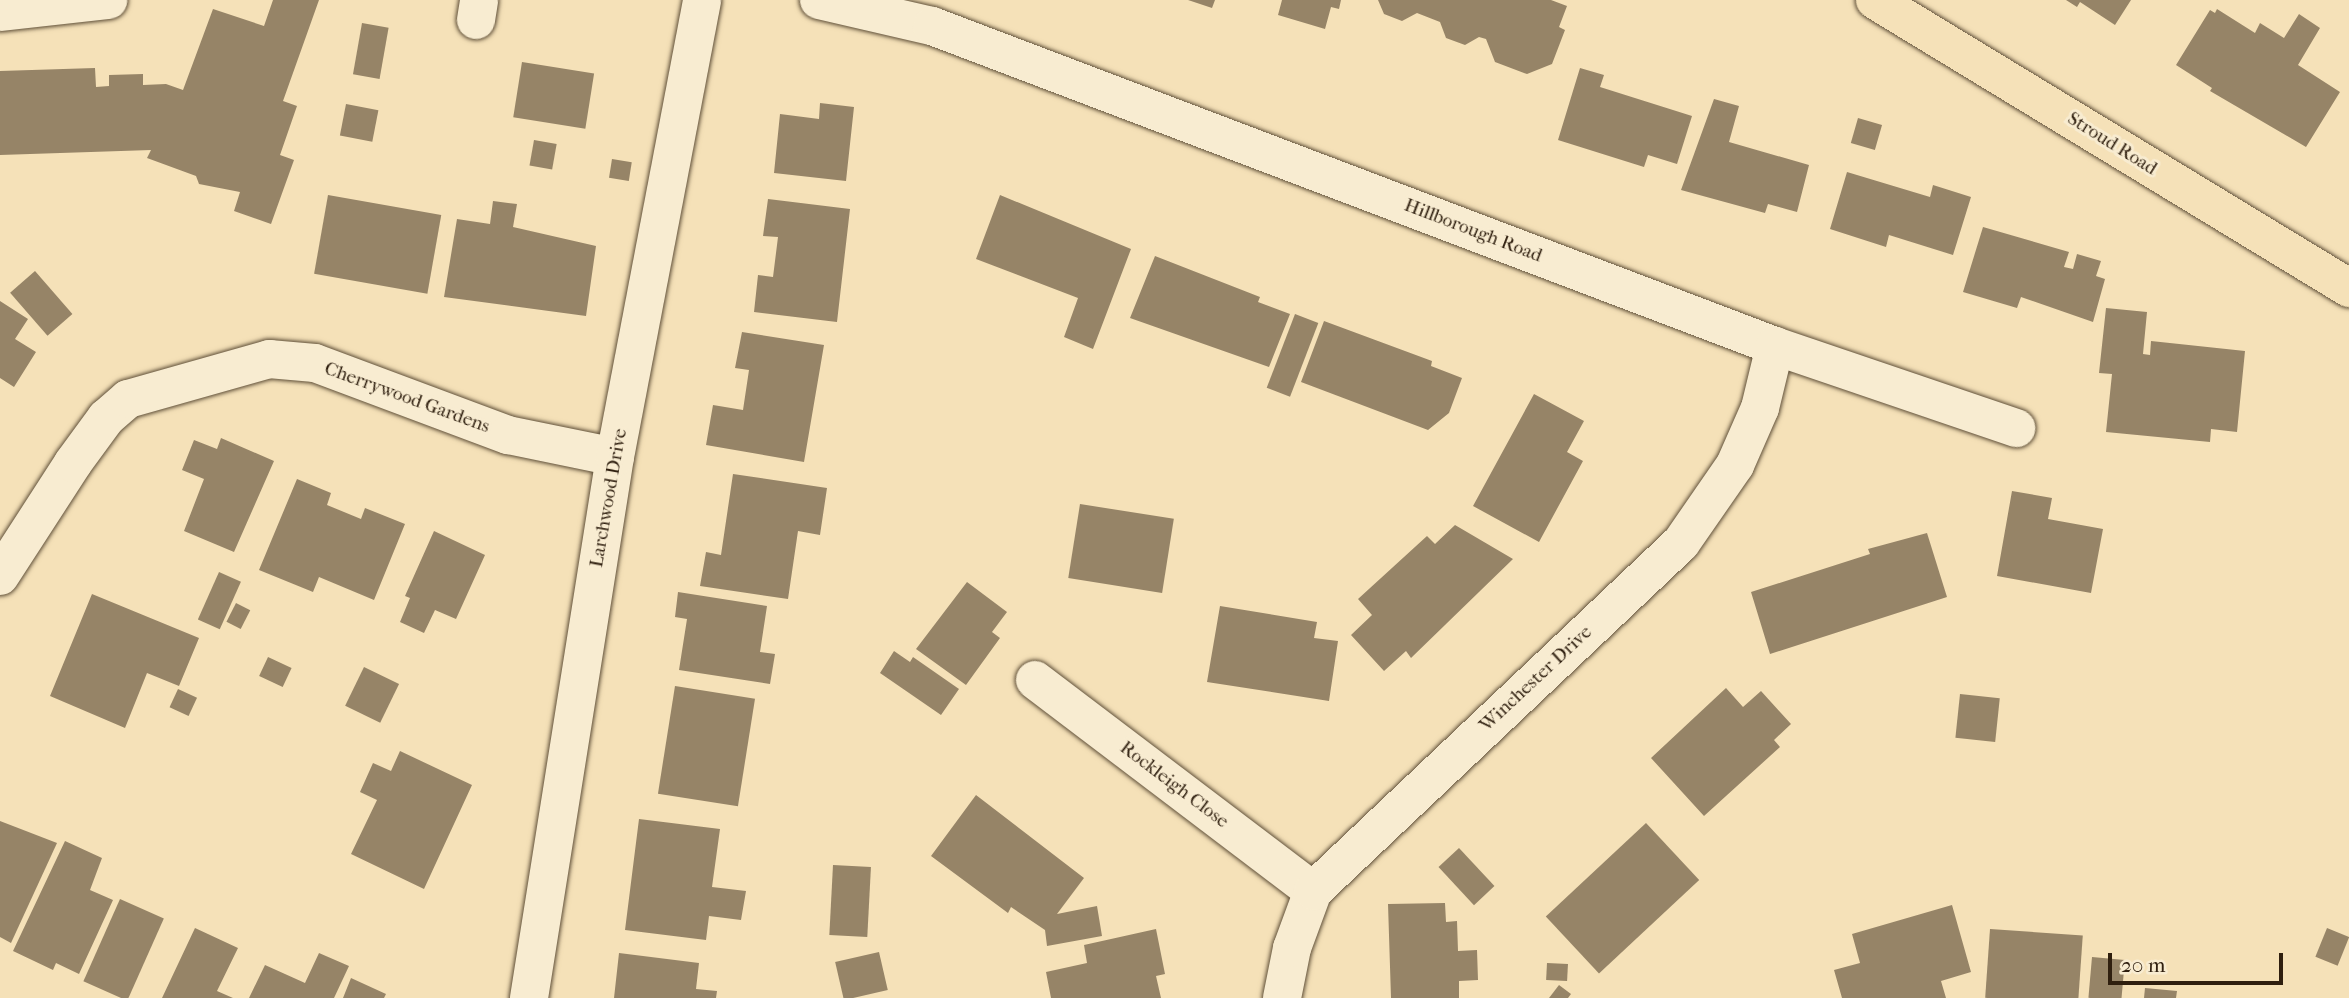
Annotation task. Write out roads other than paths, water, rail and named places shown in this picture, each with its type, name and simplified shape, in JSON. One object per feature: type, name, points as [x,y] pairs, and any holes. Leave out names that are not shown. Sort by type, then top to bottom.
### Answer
[{"type":"main road","name":"Stroud Road","points":[[1875,0],[2349,288]]},
{"type":"street","points":[[0,12],[108,0]]},
{"type":"street","name":"Larchwood Drive","points":[[528,998],[615,457],[702,0]]},
{"type":"street","name":"Hillborough Road","points":[[819,0],[932,26],[1775,346],[2016,428]]},
{"type":"street","name":"Winchester Drive","points":[[1282,998],[1292,948],[1313,891],[1681,543],[1735,465],[1760,408],[1775,346]]},
{"type":"street","name":"Cherrywood Gardens","points":[[0,576],[73,463],[106,418],[128,399],[269,359],[315,363],[508,435],[615,457]]},
{"type":"street","name":"Rockleigh Close","points":[[1035,680],[1313,891]]}]
